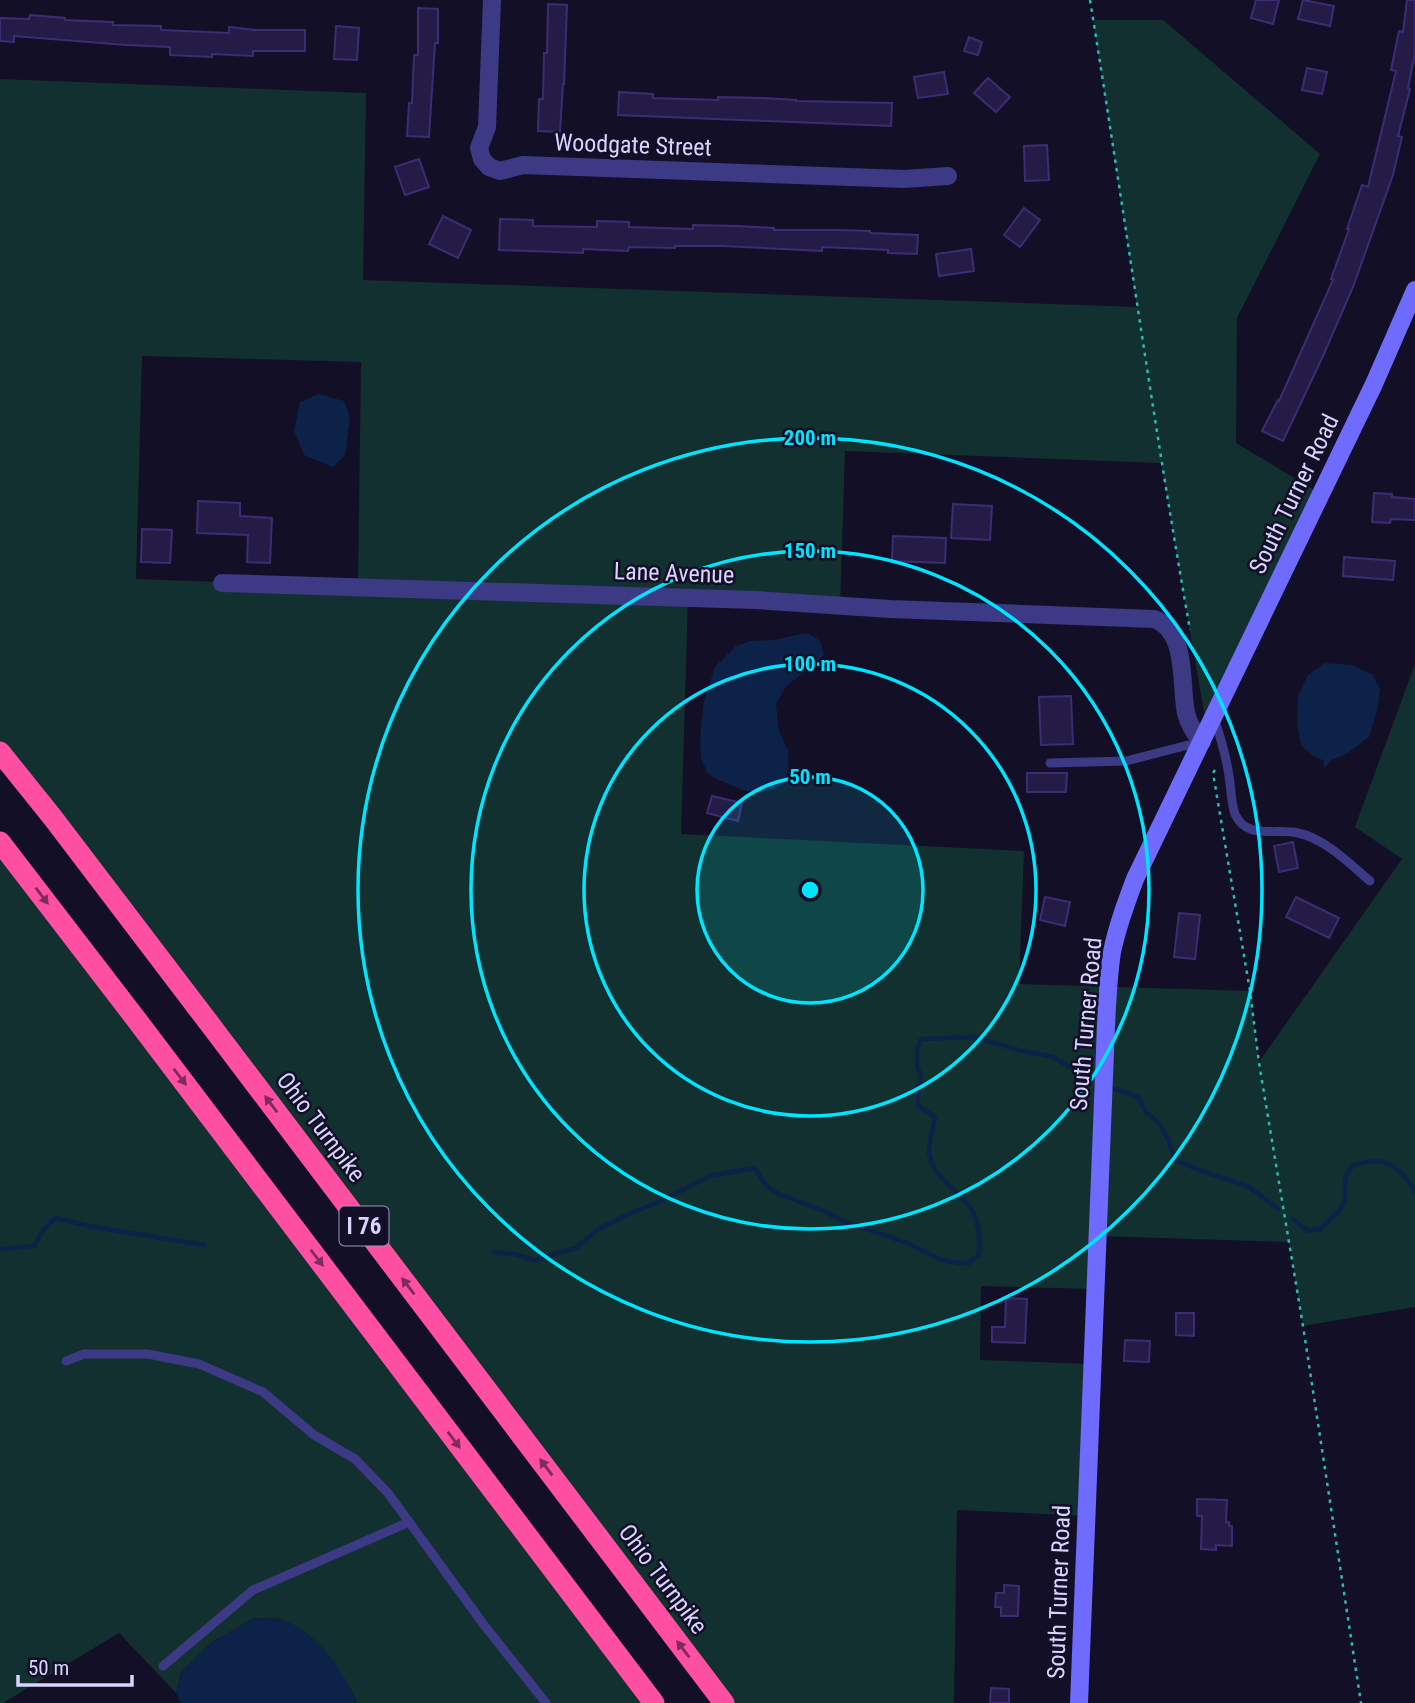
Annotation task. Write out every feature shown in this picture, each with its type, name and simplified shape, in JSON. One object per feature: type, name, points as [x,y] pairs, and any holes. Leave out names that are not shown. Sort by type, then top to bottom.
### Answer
[{"type":"highway","name":"Ohio Turnpike","points":[[0,752],[53,818],[724,1703]]},
{"type":"highway","name":"I 76","points":[[0,842],[654,1703]]},
{"type":"street","name":"Woodgate Street","points":[[492,0],[487,127],[479,148],[482,159],[489,167],[500,171],[523,165],[904,179],[948,176]]},
{"type":"street","name":"South Turner Road","points":[[1079,1703],[1109,978],[1113,949],[1135,879],[1374,384],[1415,290]]},
{"type":"street","name":"Lane Avenue","points":[[222,583],[755,600],[890,609],[1154,619],[1170,628],[1174,635],[1179,651],[1186,712],[1191,727],[1202,742]]},
{"type":"lane","points":[[1214,717],[1222,741],[1235,813],[1242,825],[1253,831],[1296,832],[1310,836],[1323,843],[1370,881]]},
{"type":"lane","points":[[1050,763],[1126,761],[1202,742]]},
{"type":"lane","points":[[65,1361],[84,1354],[148,1354],[199,1364],[263,1392],[314,1435],[355,1459],[388,1493],[484,1625],[546,1703]]},
{"type":"lane","points":[[163,1666],[253,1590],[409,1522]]},
{"type":"path","points":[[1090,0],[1161,463],[1191,636]]},
{"type":"path","points":[[1212,772],[1250,991],[1259,1063],[1361,1703]]},
{"type":"green space","points":[[1093,20],[1163,20],[1320,154],[1237,318],[1236,443],[1321,494],[1202,742],[1204,712],[1161,463],[845,451],[840,606],[688,598],[681,834],[1024,851],[1019,984],[1250,991],[1259,1062],[1402,859],[1355,827],[1415,664],[1415,1307],[1303,1326],[1289,1242],[1098,1236],[1096,1289],[981,1286],[980,1360],[1093,1364],[1087,1516],[957,1510],[954,1703],[724,1703],[0,752],[0,79],[366,93],[363,280],[1137,307]],"holes":[[[142,356],[361,362],[358,587],[136,579]]]},
{"type":"green space","points":[[0,842],[654,1703],[357,1703],[351,1689],[280,1619],[255,1618],[212,1642],[181,1672],[176,1693],[119,1633],[0,1703]]},
{"type":"water","points":[[319,394],[344,401],[350,417],[345,455],[333,467],[304,455],[294,431],[300,402]]},
{"type":"water","points":[[810,634],[820,641],[824,654],[816,664],[786,686],[776,704],[779,731],[788,751],[789,770],[784,783],[774,790],[758,793],[714,778],[707,772],[701,758],[700,738],[704,701],[715,667],[736,646],[751,641],[774,640]]},
{"type":"water","points":[[1325,663],[1352,665],[1373,675],[1380,689],[1369,737],[1346,754],[1332,760],[1324,769],[1324,761],[1301,745],[1297,723],[1298,696],[1308,675]]},
{"type":"water","points":[[255,1618],[282,1620],[294,1625],[317,1642],[337,1665],[357,1703],[181,1703],[176,1693],[181,1672],[212,1642]]},
{"type":"building","points":[[1256,0],[1279,0],[1273,24],[1251,18]]},
{"type":"building","points":[[1303,0],[1334,6],[1330,26],[1298,19]]},
{"type":"building","points":[[1407,0],[1415,0],[1415,53],[1408,88],[1410,89],[1398,136],[1402,137],[1393,175],[1353,287],[1283,441],[1262,431],[1279,401],[1333,280],[1331,279],[1362,185],[1368,187],[1396,71],[1391,70],[1399,31],[1403,32]]},
{"type":"building","points":[[548,4],[567,5],[560,132],[538,131],[539,99],[543,99],[544,53],[547,53]]},
{"type":"building","points":[[418,8],[438,9],[438,43],[435,43],[429,137],[407,136],[409,103],[412,103],[414,55],[418,55]]},
{"type":"building","points":[[30,15],[113,22],[113,25],[161,26],[161,30],[229,33],[229,27],[305,30],[305,51],[253,51],[253,56],[212,54],[212,57],[170,55],[170,47],[14,36],[14,42],[0,41],[0,18],[29,19]]},
{"type":"building","points":[[336,26],[359,28],[357,60],[334,59]]},
{"type":"building","points":[[969,37],[982,42],[978,55],[964,51]]},
{"type":"building","points":[[1307,68],[1327,72],[1322,94],[1302,90]]},
{"type":"building","points":[[944,72],[948,94],[918,98],[914,77]]},
{"type":"building","points":[[988,78],[1010,97],[996,112],[974,93]]},
{"type":"building","points":[[619,92],[653,94],[653,98],[718,100],[718,97],[892,103],[891,126],[618,115]]},
{"type":"building","points":[[1047,145],[1049,180],[1025,181],[1024,146]]},
{"type":"building","points":[[419,159],[429,187],[405,195],[395,167]]},
{"type":"building","points":[[1024,208],[1040,220],[1020,247],[1004,235]]},
{"type":"building","points":[[443,216],[471,230],[458,258],[429,244]]},
{"type":"building","points":[[500,219],[533,220],[533,226],[597,227],[597,221],[629,222],[629,227],[693,229],[693,225],[738,226],[774,230],[870,231],[918,235],[917,254],[822,247],[822,251],[723,246],[629,247],[628,251],[583,249],[583,253],[499,250]]},
{"type":"building","points":[[971,249],[974,271],[939,276],[936,254]]},
{"type":"building","points":[[1374,493],[1415,499],[1415,520],[1391,519],[1390,523],[1372,522]]},
{"type":"building","points":[[198,501],[240,503],[240,516],[272,518],[270,563],[247,562],[248,535],[197,533]]},
{"type":"building","points":[[953,504],[992,506],[990,540],[951,538]]},
{"type":"building","points":[[142,529],[172,530],[170,563],[141,562]]},
{"type":"building","points":[[893,536],[946,538],[945,563],[892,561]]},
{"type":"building","points":[[1344,557],[1395,561],[1393,580],[1343,576]]},
{"type":"building","points":[[1071,696],[1073,744],[1041,745],[1039,697]]},
{"type":"building","points":[[1027,773],[1067,773],[1066,792],[1027,792]]},
{"type":"building","points":[[712,796],[742,803],[738,821],[707,813]]},
{"type":"building","points":[[1293,842],[1298,868],[1279,872],[1274,846]]},
{"type":"building","points":[[1045,897],[1070,902],[1065,926],[1040,920]]},
{"type":"building","points":[[1296,897],[1339,918],[1329,938],[1286,917]]},
{"type":"building","points":[[1179,913],[1200,915],[1195,959],[1174,957]]},
{"type":"building","points":[[1006,1298],[1027,1299],[1025,1343],[992,1342],[992,1327],[1005,1327]]},
{"type":"building","points":[[1176,1313],[1194,1313],[1194,1336],[1176,1335]]},
{"type":"building","points":[[1125,1340],[1150,1341],[1149,1362],[1124,1361]]},
{"type":"building","points":[[1197,1499],[1227,1500],[1226,1522],[1232,1526],[1232,1546],[1216,1545],[1216,1550],[1201,1549],[1202,1516],[1197,1516]]},
{"type":"building","points":[[1004,1585],[1019,1586],[1018,1616],[1001,1616],[1001,1607],[995,1607],[996,1593],[1004,1593]]},
{"type":"building","points":[[991,1688],[1009,1689],[1009,1703],[990,1703]]},
{"type":"waterway","points":[[494,1252],[535,1260],[576,1248],[597,1230],[710,1176],[754,1168],[766,1185],[779,1194],[843,1221],[905,1242],[941,1260],[967,1264],[979,1255],[978,1227],[968,1204],[940,1176],[931,1160],[929,1146],[935,1117],[918,1106],[921,1078],[917,1065],[917,1050],[921,1039],[973,1037],[1053,1057],[1091,1079]]},
{"type":"waterway","points":[[1115,1089],[1138,1097],[1146,1112],[1158,1122],[1168,1139],[1175,1160],[1248,1186],[1278,1209]]},
{"type":"waterway","points":[[1293,1219],[1308,1231],[1320,1229],[1338,1212],[1345,1201],[1345,1178],[1353,1165],[1373,1161],[1389,1164],[1404,1176],[1415,1192]]},
{"type":"waterway","points":[[0,1249],[34,1246],[44,1229],[55,1218],[204,1245]]}]
